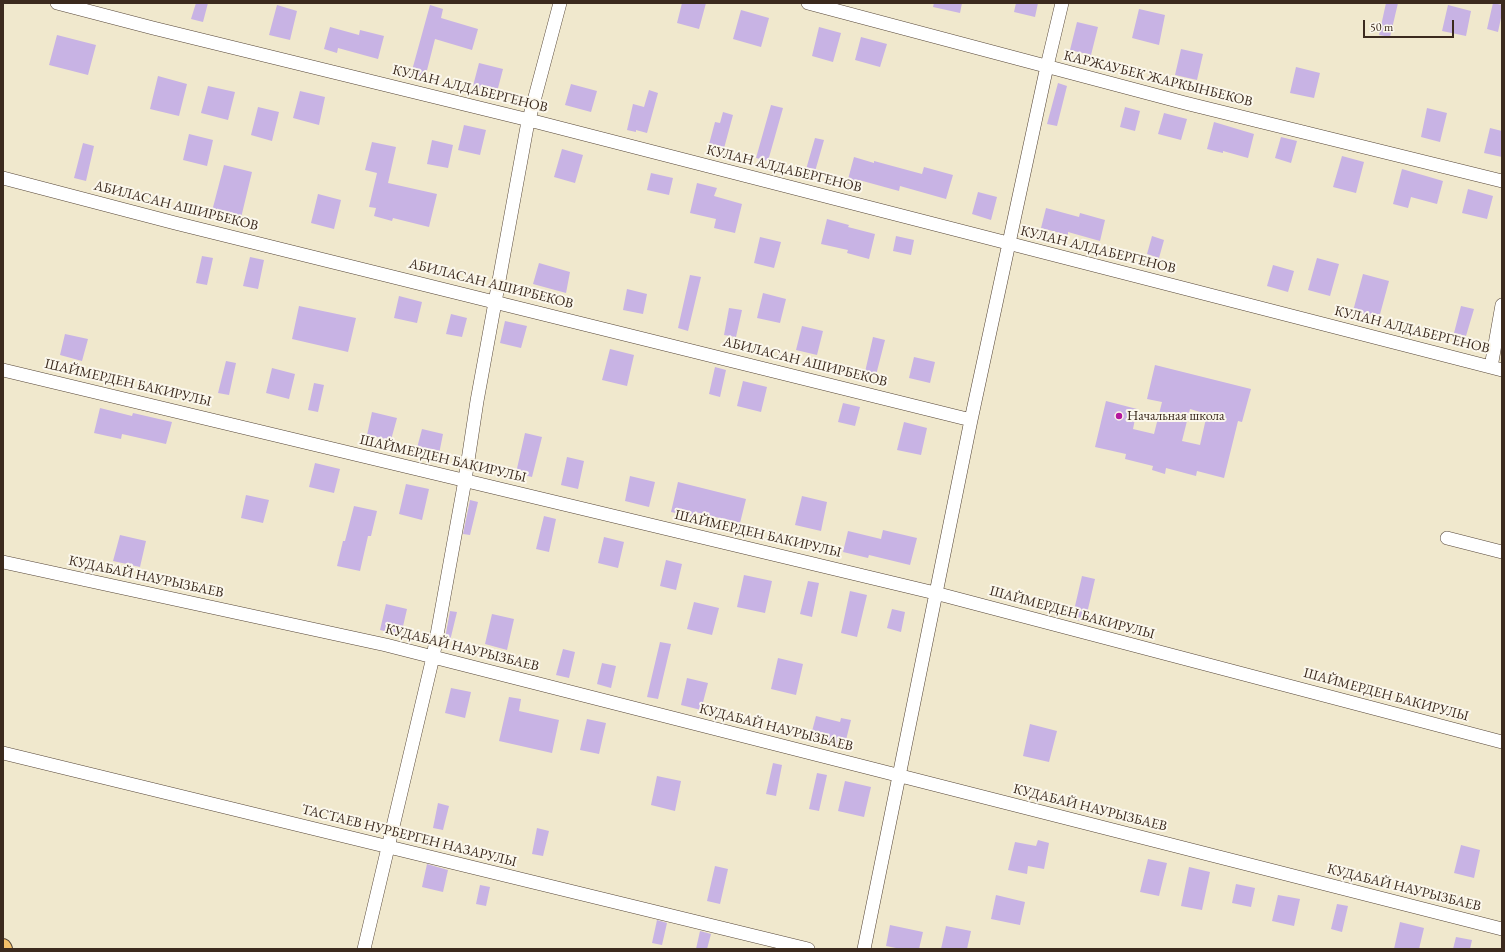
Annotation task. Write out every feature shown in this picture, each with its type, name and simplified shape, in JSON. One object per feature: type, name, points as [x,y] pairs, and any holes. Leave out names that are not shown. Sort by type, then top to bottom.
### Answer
[{"type":"street","name":"КУЛАН АЛДАБЕРГЕНОВ","points":[[57,3],[529,120],[1496,368]]},
{"type":"street","points":[[364,949],[433,657],[465,480],[477,401],[529,120],[560,3]]},
{"type":"street","name":"КАРЖАУБЕК ЖАРКЫНБЕКОВ","points":[[808,3],[1184,103],[1502,180]]},
{"type":"street","points":[[864,949],[971,420],[1047,66],[1062,3]]},
{"type":"street","name":"АБИЛАСАН АШИРБЕКОВ","points":[[3,178],[175,223],[971,420]]},
{"type":"street","points":[[1496,368],[1502,305]]},
{"type":"street","name":"ШАЙМЕРДЕН БАКИРУЛЫ","points":[[3,370],[935,593],[1502,742]]},
{"type":"street","points":[[1446,538],[1502,552]]},
{"type":"street","name":"КУДАБАЙ НАУРЫЗБАЕВ","points":[[3,562],[386,645],[1502,929]]},
{"type":"street","name":"ТАСТАЕВ НУРБЕРГЕН НАЗАРУЛЫ","points":[[3,753],[808,949]]},
{"type":"building","points":[[196,3],[208,3],[203,22],[191,19]]},
{"type":"building","points":[[682,3],[706,3],[699,29],[677,23]]},
{"type":"building","points":[[934,3],[962,3],[960,13],[933,7]]},
{"type":"building","points":[[1016,3],[1038,3],[1035,17],[1014,12]]},
{"type":"building","points":[[1386,3],[1398,3],[1390,37],[1379,35]]},
{"type":"building","points":[[1493,3],[1502,5],[1498,32],[1487,29]]},
{"type":"building","points":[[277,5],[297,11],[290,40],[269,35]]},
{"type":"building","points":[[430,5],[443,9],[441,18],[478,29],[472,50],[435,39],[425,78],[411,74]]},
{"type":"building","points":[[1448,5],[1471,11],[1466,36],[1442,31]]},
{"type":"building","points":[[1139,9],[1165,15],[1159,45],[1132,38]]},
{"type":"building","points":[[741,10],[769,18],[761,47],[733,39]]},
{"type":"building","points":[[1077,22],[1098,27],[1091,55],[1070,50]]},
{"type":"building","points":[[330,27],[359,35],[360,30],[384,36],[378,59],[338,48],[337,53],[324,49]]},
{"type":"building","points":[[819,27],[841,33],[833,62],[812,56]]},
{"type":"building","points":[[57,35],[96,45],[88,75],[49,65]]},
{"type":"building","points":[[861,37],[887,44],[880,67],[855,60]]},
{"type":"building","points":[[1181,49],[1203,54],[1197,80],[1175,75]]},
{"type":"building","points":[[479,63],[503,69],[497,92],[473,86]]},
{"type":"building","points":[[1296,67],[1320,73],[1314,98],[1290,93]]},
{"type":"building","points":[[158,76],[187,84],[179,116],[150,109]]},
{"type":"building","points":[[1058,83],[1067,86],[1057,126],[1047,124]]},
{"type":"building","points":[[571,84],[597,91],[591,112],[565,105]]},
{"type":"building","points":[[208,86],[235,92],[228,120],[201,113]]},
{"type":"building","points":[[649,90],[658,93],[647,133],[636,130],[636,132],[627,130],[633,104],[644,107]]},
{"type":"building","points":[[300,91],[325,97],[319,125],[293,118]]},
{"type":"building","points":[[771,105],[783,108],[768,161],[756,158]]},
{"type":"building","points":[[258,107],[279,112],[272,141],[251,135]]},
{"type":"building","points":[[1125,107],[1140,111],[1135,131],[1120,127]]},
{"type":"building","points":[[1427,108],[1447,113],[1440,142],[1421,137]]},
{"type":"building","points":[[723,112],[733,115],[723,152],[708,148],[715,122],[720,123]]},
{"type":"building","points":[[1164,113],[1187,119],[1181,140],[1158,134]]},
{"type":"building","points":[[1214,122],[1254,134],[1248,158],[1223,151],[1223,153],[1207,149]]},
{"type":"building","points":[[464,125],[486,130],[480,155],[458,150]]},
{"type":"building","points":[[1490,128],[1502,131],[1502,157],[1484,153]]},
{"type":"building","points":[[189,134],[213,140],[207,166],[183,160]]},
{"type":"building","points":[[1281,137],[1297,141],[1291,163],[1275,158]]},
{"type":"building","points":[[815,138],[824,140],[814,175],[805,173]]},
{"type":"building","points":[[432,140],[453,145],[448,168],[427,164]]},
{"type":"building","points":[[372,142],[396,147],[388,183],[437,194],[429,227],[393,218],[392,221],[374,216],[376,208],[369,207],[377,173],[365,170]]},
{"type":"building","points":[[83,143],[94,146],[86,181],[74,178]]},
{"type":"building","points":[[562,149],[583,155],[575,183],[554,177]]},
{"type":"building","points":[[1342,156],[1364,162],[1356,193],[1333,187]]},
{"type":"building","points":[[854,157],[922,174],[924,167],[953,175],[946,199],[900,186],[899,191],[859,180],[857,186],[847,183]]},
{"type":"building","points":[[224,165],[252,172],[240,222],[211,215]]},
{"type":"building","points":[[1402,169],[1443,181],[1437,204],[1411,197],[1408,208],[1393,204]]},
{"type":"building","points":[[651,173],[673,178],[669,195],[647,190]]},
{"type":"building","points":[[697,183],[717,188],[714,196],[742,204],[735,233],[714,228],[716,219],[690,213]]},
{"type":"building","points":[[1468,189],[1493,196],[1487,219],[1462,213]]},
{"type":"building","points":[[978,192],[997,197],[991,220],[972,214]]},
{"type":"building","points":[[318,194],[341,200],[334,229],[311,223]]},
{"type":"building","points":[[1046,208],[1079,217],[1080,213],[1105,220],[1100,241],[1068,232],[1068,235],[1041,228]]},
{"type":"building","points":[[827,219],[849,225],[848,227],[875,234],[869,259],[847,253],[848,250],[821,244]]},
{"type":"building","points":[[896,236],[914,240],[911,255],[893,251]]},
{"type":"building","points":[[1152,236],[1164,240],[1159,258],[1147,254]]},
{"type":"building","points":[[760,237],[781,242],[774,268],[754,263]]},
{"type":"building","points":[[202,256],[213,258],[207,285],[196,283]]},
{"type":"building","points":[[250,257],[264,260],[258,289],[243,286]]},
{"type":"building","points":[[1317,258],[1339,264],[1330,296],[1308,290]]},
{"type":"building","points":[[539,263],[570,272],[566,293],[533,284]]},
{"type":"building","points":[[1273,265],[1294,271],[1288,292],[1267,286]]},
{"type":"building","points":[[1363,274],[1389,281],[1379,318],[1353,311]]},
{"type":"building","points":[[690,275],[701,277],[688,331],[678,328]]},
{"type":"building","points":[[627,289],[647,294],[643,314],[623,310]]},
{"type":"building","points":[[763,293],[786,299],[780,323],[757,318]]},
{"type":"building","points":[[399,296],[422,302],[417,323],[394,318]]},
{"type":"building","points":[[299,306],[356,318],[348,352],[292,339]]},
{"type":"building","points":[[1461,306],[1474,309],[1466,336],[1454,333]]},
{"type":"building","points":[[729,308],[742,310],[736,337],[724,335]]},
{"type":"building","points":[[451,314],[467,318],[462,337],[446,334]]},
{"type":"building","points":[[505,321],[527,326],[521,348],[500,343]]},
{"type":"building","points":[[802,326],[823,331],[817,355],[796,350]]},
{"type":"building","points":[[65,334],[88,339],[82,361],[60,355]]},
{"type":"building","points":[[873,337],[885,340],[876,375],[865,372]]},
{"type":"building","points":[[610,349],[634,355],[627,386],[602,380]]},
{"type":"building","points":[[914,357],[935,362],[930,383],[909,378]]},
{"type":"building","points":[[226,361],[236,363],[229,395],[218,393]]},
{"type":"building","name":"Начальная школа","points":[[1155,365],[1251,389],[1242,422],[1238,421],[1224,478],[1197,471],[1196,476],[1166,468],[1165,474],[1152,470],[1153,466],[1125,459],[1126,454],[1095,447],[1106,401],[1137,409],[1133,429],[1154,434],[1162,402],[1147,399]],"holes":[[[1190,409],[1207,414],[1200,445],[1182,441]]]},
{"type":"building","points":[[715,367],[726,370],[720,397],[709,394]]},
{"type":"building","points":[[272,368],[295,374],[289,399],[266,393]]},
{"type":"building","points":[[743,381],[767,387],[761,412],[737,406]]},
{"type":"building","points":[[314,383],[324,385],[318,412],[308,410]]},
{"type":"building","points":[[843,403],[860,407],[855,426],[838,422]]},
{"type":"building","points":[[100,408],[132,416],[133,413],[172,422],[166,444],[122,434],[121,439],[94,433]]},
{"type":"building","points":[[372,412],[397,418],[391,440],[367,435]]},
{"type":"building","points":[[904,422],[927,428],[921,455],[897,450]]},
{"type":"building","points":[[422,429],[443,434],[439,454],[417,448]]},
{"type":"building","points":[[525,433],[542,437],[532,477],[516,473]]},
{"type":"building","points":[[567,457],[584,461],[578,489],[561,485]]},
{"type":"building","points":[[315,463],[340,469],[334,493],[309,487]]},
{"type":"building","points":[[630,476],[655,482],[649,507],[625,501]]},
{"type":"building","points":[[678,482],[746,499],[740,523],[695,512],[694,517],[671,512]]},
{"type":"building","points":[[406,484],[429,489],[422,520],[399,514]]},
{"type":"building","points":[[246,495],[269,500],[263,523],[241,518]]},
{"type":"building","points":[[802,496],[827,502],[821,531],[795,525]]},
{"type":"building","points":[[470,500],[478,502],[470,535],[463,534]]},
{"type":"building","points":[[354,506],[377,511],[371,536],[368,536],[360,571],[337,566]]},
{"type":"building","points":[[544,516],[556,519],[549,552],[536,549]]},
{"type":"building","points":[[883,530],[917,538],[910,565],[869,555],[868,558],[843,552],[848,531],[881,539]]},
{"type":"building","points":[[120,535],[146,541],[140,567],[113,561]]},
{"type":"building","points":[[604,537],[624,542],[618,568],[598,563]]},
{"type":"building","points":[[666,560],[682,564],[676,590],[660,586]]},
{"type":"building","points":[[744,575],[772,581],[765,613],[737,607]]},
{"type":"building","points":[[1082,576],[1095,579],[1085,622],[1072,619]]},
{"type":"building","points":[[808,581],[819,583],[812,617],[800,614]]},
{"type":"building","points":[[850,591],[867,595],[857,637],[841,633]]},
{"type":"building","points":[[694,602],[719,608],[712,635],[687,629]]},
{"type":"building","points":[[386,604],[407,609],[401,635],[380,630]]},
{"type":"building","points":[[892,609],[905,612],[901,632],[887,628]]},
{"type":"building","points":[[450,611],[457,612],[449,645],[444,644]]},
{"type":"building","points":[[492,614],[514,619],[507,650],[485,644]]},
{"type":"building","points":[[660,642],[671,644],[658,699],[647,697]]},
{"type":"building","points":[[563,649],[575,652],[569,678],[556,675]]},
{"type":"building","points":[[778,658],[803,664],[796,695],[771,689]]},
{"type":"building","points":[[602,663],[616,666],[611,688],[597,684]]},
{"type":"building","points":[[687,678],[708,683],[701,710],[681,705]]},
{"type":"building","points":[[451,688],[471,692],[465,718],[445,713]]},
{"type":"building","points":[[509,697],[521,699],[519,711],[559,720],[552,753],[499,741]]},
{"type":"building","points":[[816,716],[840,722],[841,718],[851,720],[844,748],[810,739]]},
{"type":"building","points":[[587,719],[606,723],[599,754],[580,750]]},
{"type":"building","points":[[1030,724],[1057,731],[1049,762],[1023,756]]},
{"type":"building","points":[[773,763],[782,765],[776,796],[766,794]]},
{"type":"building","points":[[817,773],[827,775],[819,811],[809,809]]},
{"type":"building","points":[[657,776],[681,781],[675,811],[651,805]]},
{"type":"building","points":[[845,781],[871,787],[864,817],[838,811]]},
{"type":"building","points":[[438,803],[449,806],[443,830],[433,828]]},
{"type":"building","points":[[537,828],[549,831],[543,856],[532,854]]},
{"type":"building","points":[[1038,840],[1049,843],[1044,869],[1028,866],[1027,874],[1008,870],[1015,842],[1036,846]]},
{"type":"building","points":[[1461,845],[1480,850],[1474,878],[1454,873]]},
{"type":"building","points":[[1148,859],[1167,863],[1159,896],[1140,892]]},
{"type":"building","points":[[427,864],[448,870],[443,892],[422,887]]},
{"type":"building","points":[[715,866],[728,869],[720,904],[707,901]]},
{"type":"building","points":[[1189,867],[1210,872],[1202,910],[1181,906]]},
{"type":"building","points":[[1236,884],[1255,888],[1251,907],[1232,903]]},
{"type":"building","points":[[480,885],[490,887],[486,906],[476,904]]},
{"type":"building","points":[[996,895],[1025,902],[1020,925],[991,919]]},
{"type":"building","points":[[1278,895],[1300,899],[1294,926],[1272,921]]},
{"type":"building","points":[[1337,904],[1348,906],[1342,932],[1331,929]]},
{"type":"building","points":[[657,920],[667,923],[662,945],[652,943]]},
{"type":"building","points":[[1400,922],[1424,928],[1419,949],[1394,949]]},
{"type":"building","points":[[890,925],[923,932],[919,949],[901,949],[886,946]]},
{"type":"building","points":[[946,926],[971,931],[967,949],[941,949]]},
{"type":"building","points":[[700,931],[711,934],[707,949],[696,949]]},
{"type":"building","points":[[1456,937],[1472,940],[1470,949],[1453,949]]},
{"type":"place","name":"Начальная школа","points":[[1119,416]]}]
